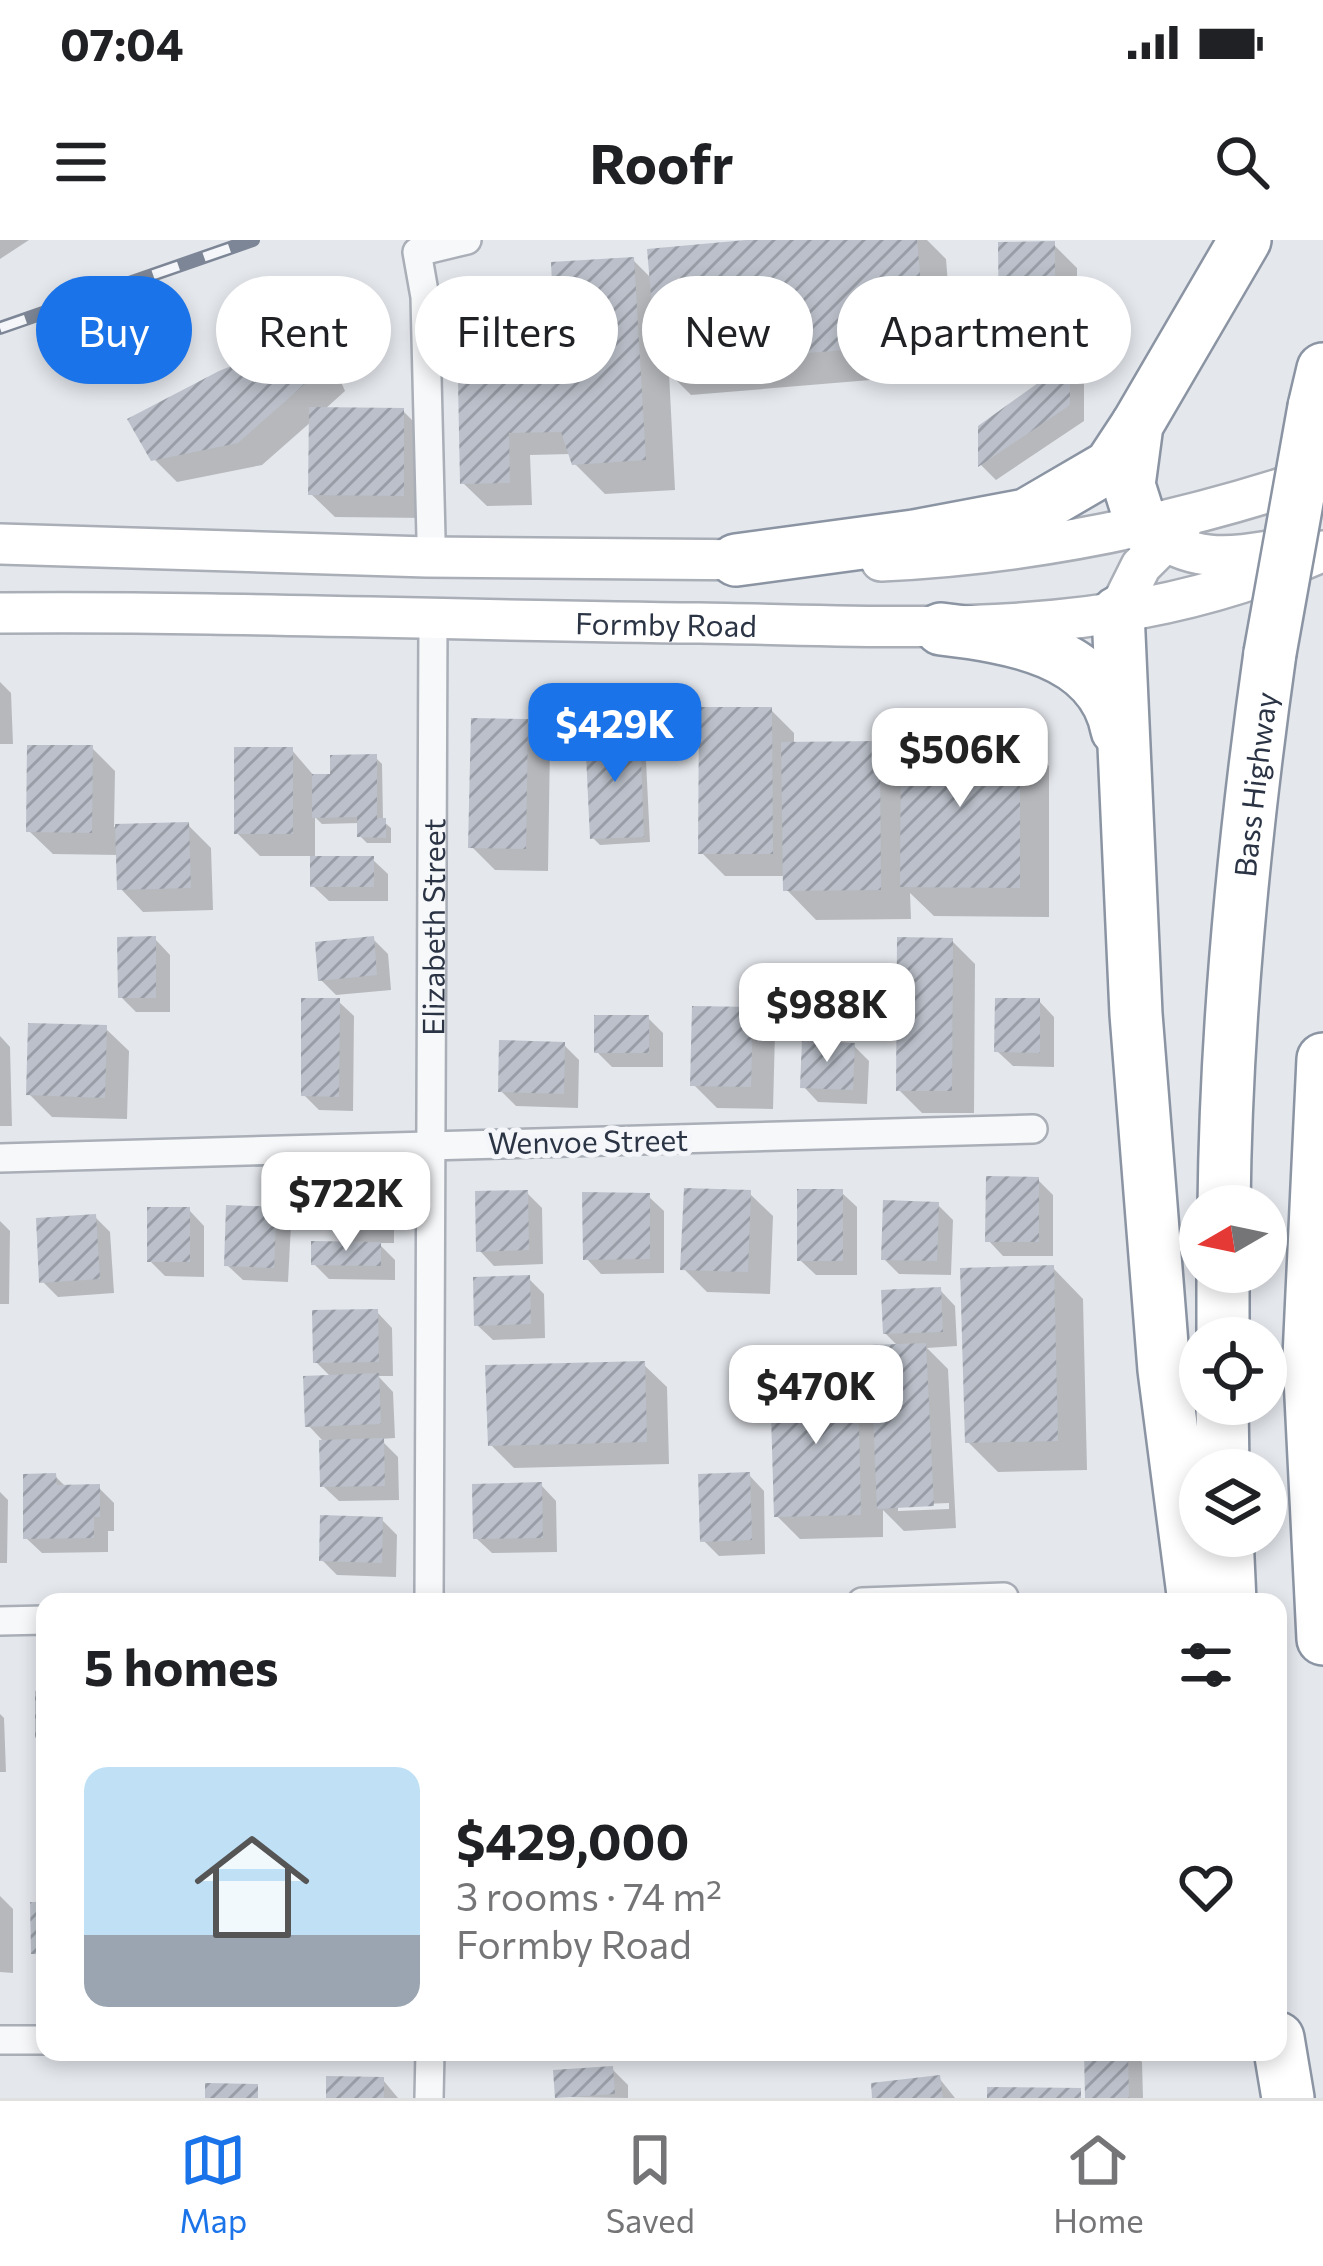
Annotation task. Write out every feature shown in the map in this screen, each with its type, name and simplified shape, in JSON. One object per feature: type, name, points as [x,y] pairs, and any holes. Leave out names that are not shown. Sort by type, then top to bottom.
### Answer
[{"type":"highway","points":[[736,560],[932,534],[1027,515],[1058,500],[1110,466],[1244,240]]},
{"type":"highway","name":"Bass Highway","points":[[1224,1185],[1237,928],[1270,653],[1319,388]]},
{"type":"highway","points":[[1137,425],[1129,485],[1152,534]]},
{"type":"highway","points":[[1118,612],[1136,1014],[1164,1370],[1193,1593]]},
{"type":"highway","points":[[941,629],[1035,646],[1083,673],[1110,702],[1123,760]]},
{"type":"highway","points":[[1323,1060],[1309,1357],[1323,1639]]},
{"type":"highway","points":[[1228,1557],[1230,1593]]},
{"type":"highway","points":[[1282,2061],[1288,2098]]},
{"type":"main road","points":[[0,544],[427,557],[878,562],[1152,534],[1205,510],[1323,475]]},
{"type":"main road","points":[[1152,534],[1194,554],[1223,557],[1323,547]]},
{"type":"main road","points":[[1118,612],[1152,534]]},
{"type":"main road","name":"Formby Road","points":[[0,613],[157,611],[941,629],[1179,602],[1220,591],[1323,547]]},
{"type":"main road","name":"Elizabeth Street","points":[[427,557],[434,620]]},
{"type":"street","name":"Elizabeth Street","points":[[427,557],[431,538],[425,297],[417,252],[467,240]]},
{"type":"street","name":"Elizabeth Street","points":[[429,1593],[434,620]]},
{"type":"street","name":"Wenvoe Street","points":[[0,1158],[1033,1129]]},
{"type":"street","points":[[0,1621],[36,1621]]},
{"type":"street","points":[[0,2040],[36,2040]]},
{"type":"street","points":[[429,2098],[430,2061]]},
{"type":"building","points":[[746,240],[917,240],[920,276],[837,276],[837,351],[813,353],[813,276],[649,276],[647,249]]},
{"type":"building","points":[[1055,241],[1055,276],[998,276],[998,242]]},
{"type":"building","points":[[634,257],[646,460],[572,465],[561,432],[509,433],[510,483],[460,484],[458,384],[618,384],[618,276],[552,276],[551,262]]},
{"type":"building","points":[[216,373],[216,384],[305,384],[238,443],[151,461],[127,419]]},
{"type":"building","points":[[1037,384],[1070,384],[1070,405],[978,467],[978,426]]},
{"type":"building","points":[[309,407],[404,408],[404,496],[308,495]]},
{"type":"building","points":[[699,707],[772,707],[773,854],[698,854]]},
{"type":"building","points":[[471,718],[528,719],[526,849],[468,848]]},
{"type":"building","points":[[640,730],[644,837],[590,839],[585,733]]},
{"type":"building","points":[[901,732],[1020,733],[1020,888],[900,887]]},
{"type":"building","points":[[880,741],[881,890],[783,891],[781,742]]},
{"type":"building","points":[[27,745],[93,745],[92,833],[26,832]]},
{"type":"building","points":[[234,747],[293,747],[293,834],[234,834]]},
{"type":"building","points":[[377,754],[377,818],[386,818],[386,838],[357,837],[357,817],[312,818],[312,774],[330,774],[330,755]]},
{"type":"building","points":[[189,822],[191,888],[117,890],[115,824]]},
{"type":"building","points":[[310,856],[374,856],[374,887],[310,887]]},
{"type":"building","points":[[156,936],[156,998],[118,998],[117,937]]},
{"type":"building","points":[[374,936],[377,975],[318,981],[315,942]]},
{"type":"building","points":[[897,937],[953,938],[952,1091],[896,1091]]},
{"type":"building","points":[[301,998],[340,998],[339,1097],[301,1096]]},
{"type":"building","points":[[995,998],[1040,998],[1040,1053],[994,1052]]},
{"type":"building","points":[[692,1006],[753,1007],[751,1087],[690,1086]]},
{"type":"building","points":[[594,1015],[649,1015],[649,1053],[594,1053]]},
{"type":"building","points":[[28,1023],[107,1025],[105,1098],[26,1095]]},
{"type":"building","points":[[499,1040],[565,1042],[564,1094],[498,1092]]},
{"type":"building","points":[[802,1040],[855,1043],[853,1090],[800,1088]]},
{"type":"building","points":[[986,1176],[1039,1177],[1039,1242],[985,1242]]},
{"type":"building","points":[[684,1188],[751,1190],[748,1272],[680,1270]]},
{"type":"building","points":[[797,1189],[843,1189],[843,1261],[797,1261]]},
{"type":"building","points":[[528,1190],[529,1250],[476,1252],[475,1191]]},
{"type":"building","points":[[334,1191],[380,1192],[380,1229],[333,1229]]},
{"type":"building","points":[[582,1192],[650,1193],[650,1259],[583,1260]]},
{"type":"building","points":[[883,1200],[939,1202],[937,1261],[881,1260]]},
{"type":"building","points":[[226,1205],[277,1207],[274,1268],[224,1266]]},
{"type":"building","points":[[147,1207],[190,1207],[190,1262],[147,1262]]},
{"type":"building","points":[[96,1214],[100,1279],[39,1283],[36,1218]]},
{"type":"building","points":[[311,1241],[381,1242],[381,1266],[311,1265]]},
{"type":"building","points":[[1054,1265],[1058,1441],[965,1443],[960,1268]]},
{"type":"building","points":[[530,1275],[531,1324],[474,1326],[473,1277]]},
{"type":"building","points":[[941,1287],[943,1332],[883,1334],[881,1290]]},
{"type":"building","points":[[378,1309],[379,1362],[313,1363],[312,1310]]},
{"type":"building","points":[[926,1343],[934,1506],[877,1509],[870,1345]]},
{"type":"building","points":[[645,1361],[647,1442],[488,1446],[485,1365]]},
{"type":"building","points":[[379,1373],[381,1424],[305,1427],[303,1376]]},
{"type":"building","points":[[858,1377],[861,1515],[774,1517],[770,1379]]},
{"type":"building","points":[[384,1438],[385,1486],[320,1487],[319,1440]]},
{"type":"building","points":[[750,1472],[752,1540],[700,1542],[698,1474]]},
{"type":"building","points":[[56,1473],[57,1485],[100,1484],[100,1517],[94,1517],[94,1538],[23,1539],[23,1474]]},
{"type":"building","points":[[542,1482],[543,1538],[473,1539],[472,1484]]},
{"type":"building","points":[[320,1515],[383,1517],[382,1563],[319,1561]]},
{"type":"building","points":[[30,1902],[36,1902],[36,1954],[31,1954]]},
{"type":"building","points":[[1084,2061],[1128,2061],[1129,2098],[1085,2098]]},
{"type":"building","points":[[613,2066],[615,2094],[555,2098],[553,2070]]},
{"type":"building","points":[[940,2075],[943,2098],[872,2098],[871,2083]]},
{"type":"building","points":[[326,2076],[384,2077],[384,2098],[326,2098]]},
{"type":"building","points":[[205,2083],[258,2084],[258,2098],[205,2098]]},
{"type":"building","points":[[987,2087],[1081,2088],[1081,2098],[987,2098]]},
{"type":"railway","points":[[0,328],[253,240]]}]
